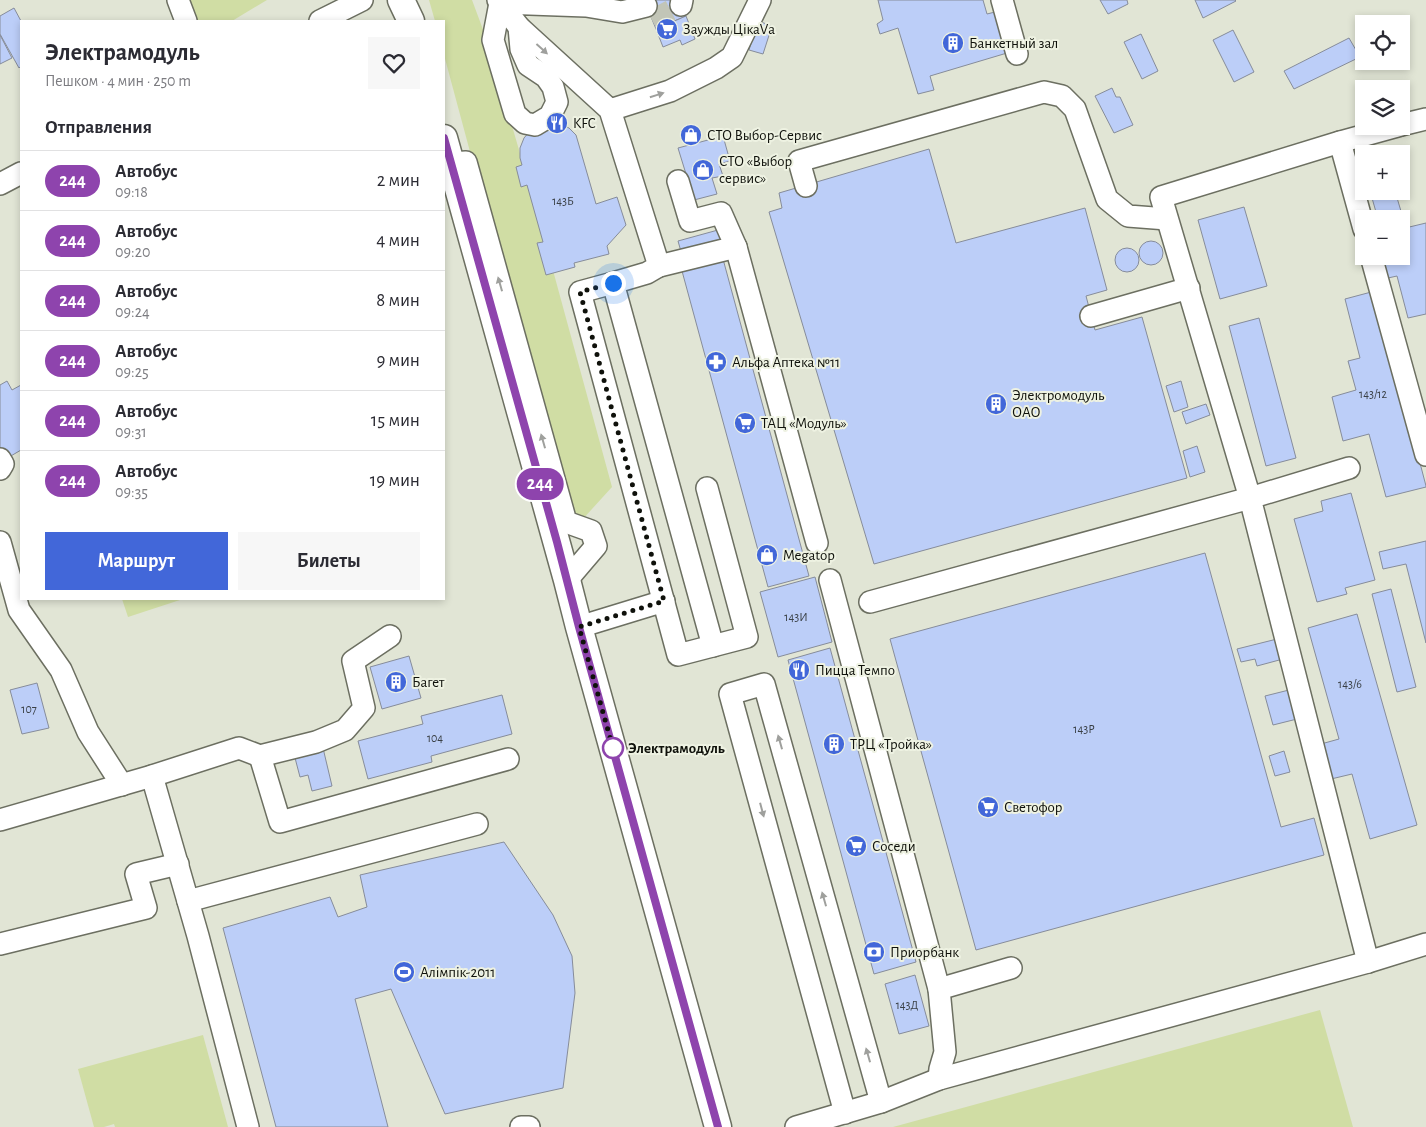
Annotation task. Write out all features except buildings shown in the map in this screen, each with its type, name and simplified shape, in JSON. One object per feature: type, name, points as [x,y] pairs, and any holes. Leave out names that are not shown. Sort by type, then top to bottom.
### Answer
[{"type":"main road","points":[[401,0],[411,20]]},
{"type":"main road","points":[[408,0],[411,20]]},
{"type":"main road","points":[[445,142],[718,1127]]},
{"type":"street","points":[[178,0],[186,20]]},
{"type":"street","points":[[322,20],[362,0]]},
{"type":"street","points":[[610,110],[670,90],[716,68],[732,57],[760,0]]},
{"type":"street","points":[[1002,0],[1017,54]]},
{"type":"street","points":[[499,2],[493,40],[515,114],[525,123],[535,125],[550,116],[557,102],[554,87],[546,77],[528,65],[521,49],[519,27]]},
{"type":"street","points":[[499,2],[519,27],[610,110],[659,266]]},
{"type":"street","points":[[499,2],[615,6],[649,13]]},
{"type":"street","points":[[806,186],[799,161],[1044,92],[1062,96],[1075,109],[1107,198],[1128,216],[1167,219]]},
{"type":"street","points":[[1410,123],[1426,119]]},
{"type":"street","points":[[1366,135],[1162,197],[1250,498],[1368,962]]},
{"type":"street","points":[[1340,142],[1359,210]]},
{"type":"street","points":[[451,163],[466,162],[566,522],[591,531],[596,546],[567,580]]},
{"type":"street","points":[[0,184],[20,174]]},
{"type":"street","points":[[678,181],[690,221],[721,213],[736,247],[817,543]]},
{"type":"street","points":[[707,488],[747,637],[678,655],[580,292],[647,273],[659,266],[736,247]]},
{"type":"street","points":[[1374,265],[1422,424],[1426,455]]},
{"type":"street","points":[[613,283],[713,646]]},
{"type":"street","points":[[1091,316],[1189,288]]},
{"type":"street","points":[[0,459],[3,464],[0,469]]},
{"type":"street","points":[[870,602],[1250,498],[1349,468]]},
{"type":"street","points":[[0,542],[19,610],[61,670],[88,732],[122,785]]},
{"type":"street","points":[[830,580],[939,989],[945,1052],[939,1079]]},
{"type":"street","points":[[579,627],[664,601]]},
{"type":"street","points":[[0,820],[122,785],[240,748],[260,756],[316,742],[345,730],[364,708],[353,662],[390,636]]},
{"type":"street","points":[[845,1113],[730,694],[764,684],[881,1102]]},
{"type":"street","points":[[260,756],[280,822],[508,759]]},
{"type":"street","points":[[152,776],[178,864],[248,1127]]},
{"type":"street","points":[[188,902],[477,824]]},
{"type":"street","points":[[0,944],[146,908],[136,874],[178,864]]},
{"type":"street","points":[[796,1127],[881,1102],[939,1079],[1368,962],[1426,944]]},
{"type":"street","points":[[939,989],[1011,968]]},
{"type":"street","points":[[521,1127],[529,1127]]},
{"type":"green space","points":[[184,0],[267,0],[234,20],[194,20]]},
{"type":"green space","points":[[429,0],[472,0],[488,43],[539,219],[612,487],[572,531],[445,59],[445,20],[435,20]]},
{"type":"green space","points":[[122,600],[180,600],[128,617]]},
{"type":"green space","points":[[1320,1010],[1353,1127],[893,1127]]},
{"type":"green space","points":[[203,1035],[228,1127],[115,1127],[114,1124],[94,1127],[78,1069]]},
{"type":"tunnel","points":[[652,20],[681,5]]},
{"type":"bus line","name":"244","points":[[445,142],[718,1127]]},
{"type":"place","name":"Заужды ЦікаVа","points":[[667,29]]},
{"type":"place","name":"Банкетный зал","points":[[953,43]]},
{"type":"place","name":"KFC","points":[[557,123]]},
{"type":"place","name":"СТО Выбор-Сервис","points":[[691,135]]},
{"type":"place","name":"СТО «Выбор сервис»","points":[[703,170]]},
{"type":"place","name":"Альфа Аптека №11","points":[[716,362]]},
{"type":"place","name":"Электромодуль ОАО","points":[[996,404]]},
{"type":"place","name":"ТАЦ «Модуль»","points":[[745,423]]},
{"type":"place","name":"Megatop","points":[[767,555]]},
{"type":"place","name":"Пицца Темпо","points":[[799,670]]},
{"type":"place","name":"Багет","points":[[396,682]]},
{"type":"place","name":"ТРЦ «Тройка»","points":[[834,744]]},
{"type":"place","name":"Электрамодуль","points":[[613,748]]},
{"type":"place","name":"Светофор","points":[[988,807]]},
{"type":"place","name":"Соседи","points":[[856,846]]},
{"type":"place","name":"Приорбанк","points":[[874,952]]},
{"type":"place","name":"Алімпік-2011","points":[[404,972]]},
{"type":"route","points":[[613,283],[580,292],[664,601],[579,627],[613,748]]}]
